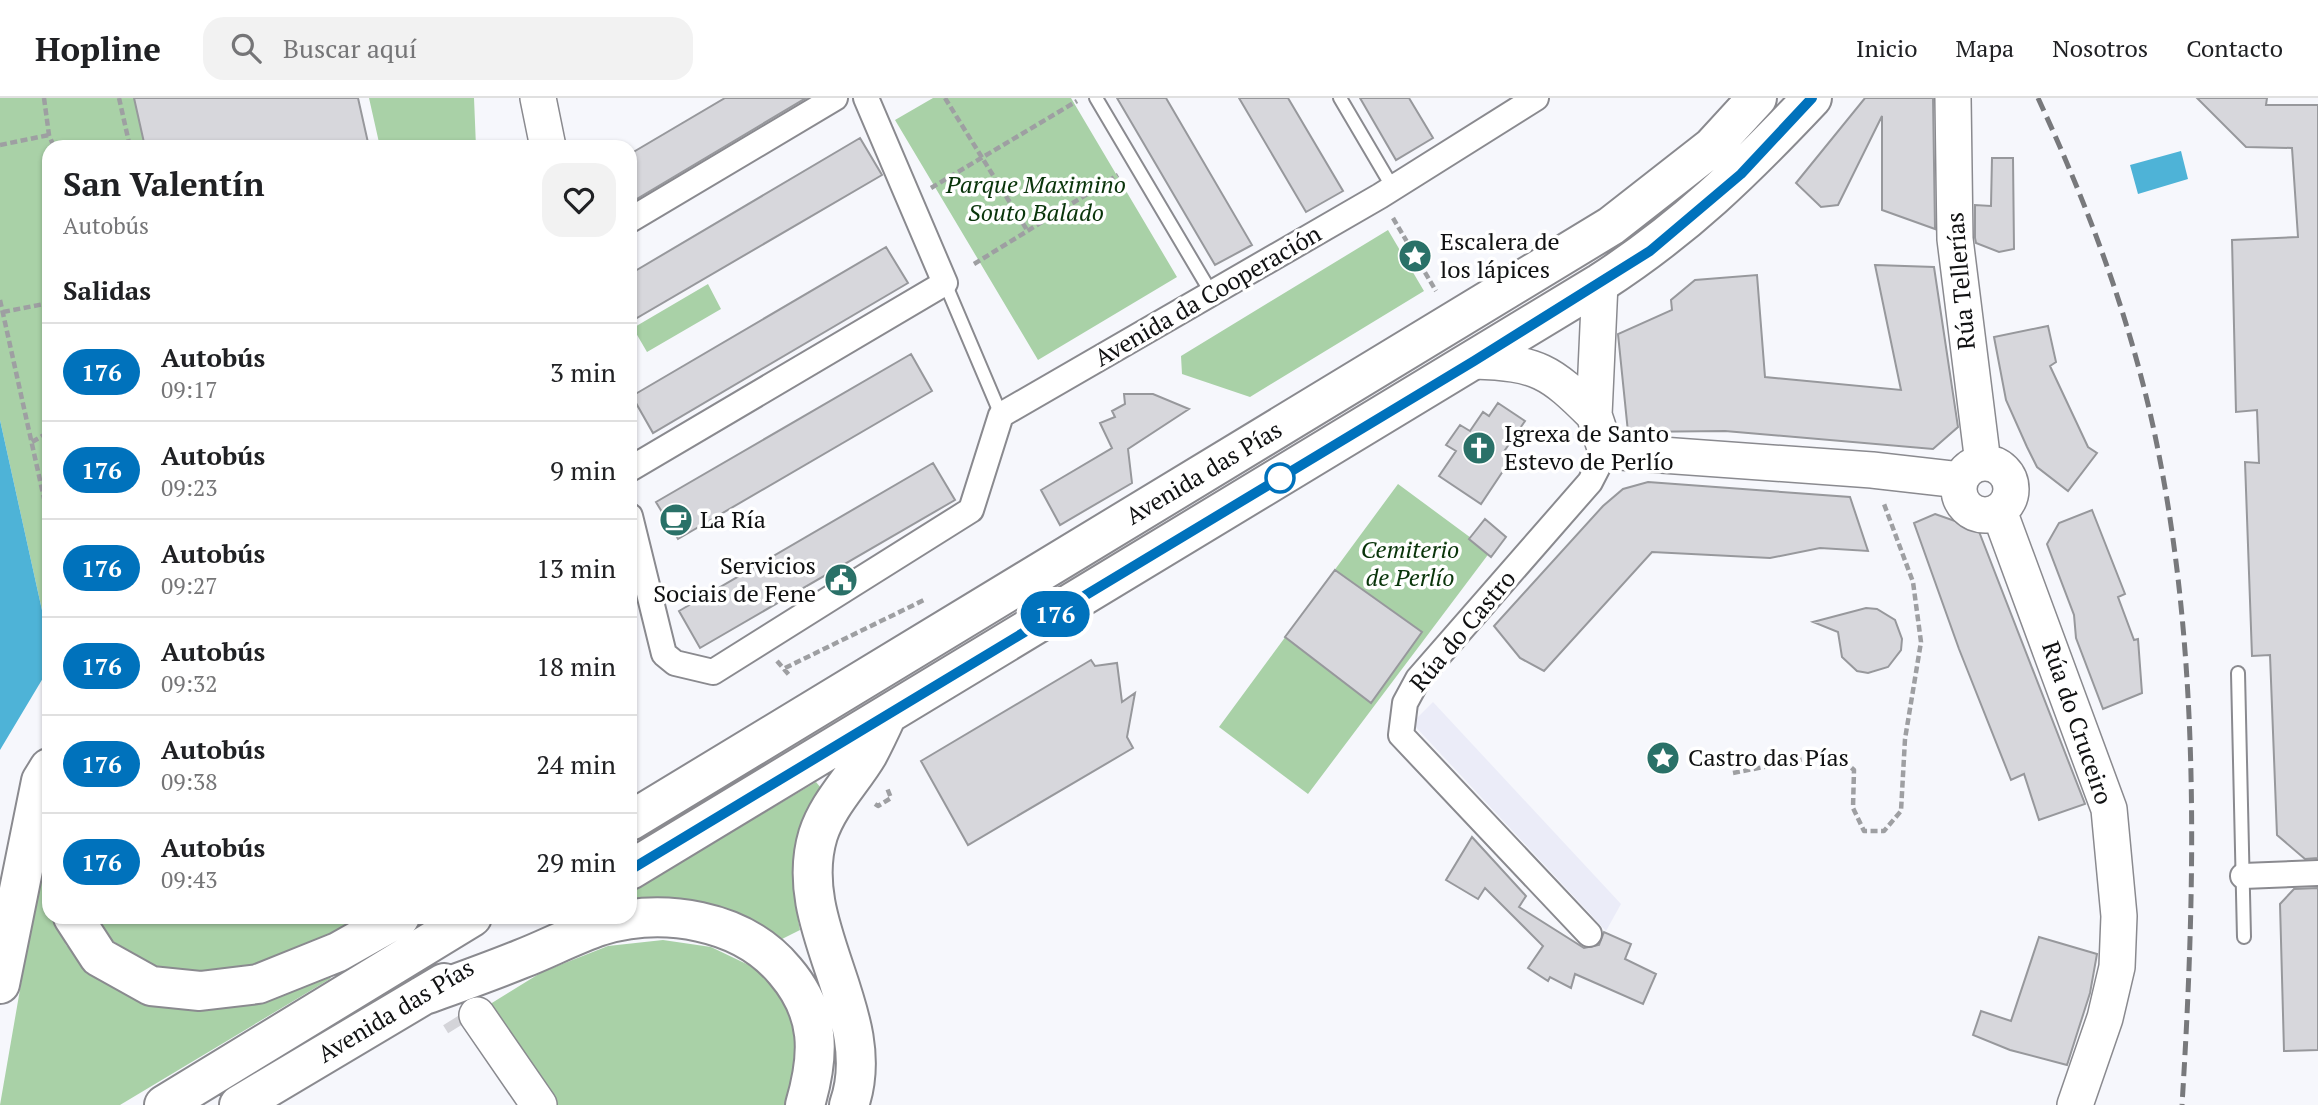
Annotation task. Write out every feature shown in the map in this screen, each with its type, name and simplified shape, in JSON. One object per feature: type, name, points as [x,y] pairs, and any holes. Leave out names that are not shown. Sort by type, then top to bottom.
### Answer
[{"type":"highway","name":"Avenida das Pías","points":[[637,817],[1611,226],[1712,147],[1757,98]]},
{"type":"highway","name":"Avenida das Pías","points":[[637,866],[1600,284],[1650,251],[1741,174],[1812,98]]},
{"type":"highway","points":[[849,1105],[856,1083],[856,1043],[822,934],[813,878],[818,835],[840,793],[868,754],[887,715]]},
{"type":"highway","points":[[0,984],[42,779]]},
{"type":"highway","points":[[637,808],[687,786]]},
{"type":"highway","points":[[637,921],[670,916],[723,928],[772,955],[803,993],[814,1029],[816,1068],[805,1105]]},
{"type":"highway","points":[[78,924],[99,957],[150,986],[200,991],[258,985],[338,952],[388,924]]},
{"type":"highway","name":"Avenida das Pías","points":[[164,1105],[461,924]]},
{"type":"highway","name":"Avenida das Pías","points":[[239,1105],[540,924]]},
{"type":"highway","points":[[422,996],[601,926],[615,924]]},
{"type":"street","points":[[538,98],[547,140]]},
{"type":"street","points":[[637,216],[835,98]]},
{"type":"street","points":[[637,465],[945,283],[866,98]]},
{"type":"street","name":"Avenida da Cooperación","points":[[1001,415],[1386,192],[1536,98]]},
{"type":"street","name":"Rúa Tellerías","points":[[1953,98],[1955,239],[1971,472],[1960,497],[1971,511],[1984,515],[1999,511]]},
{"type":"street","points":[[1600,284],[1594,415],[1606,451],[1872,470],[1971,472]]},
{"type":"street","points":[[1474,361],[1516,362],[1541,370],[1561,382],[1594,415]]},
{"type":"street","points":[[637,544],[664,654],[675,663],[713,672],[971,510],[1001,415]]},
{"type":"street","name":"Rúa do Castro","points":[[1589,934],[1401,735],[1405,703],[1418,679],[1590,482],[1606,451]]},
{"type":"street","name":"Rúa do Cruceiro","points":[[1999,511],[2109,809],[2119,916],[2117,967],[2105,1018],[2075,1105]]},
{"type":"street","points":[[2243,876],[2318,873]]},
{"type":"street","points":[[507,1105],[470,1019],[539,1105]]},
{"type":"lane","points":[[1097,98],[1212,294]]},
{"type":"lane","points":[[1340,98],[1386,192]]},
{"type":"lane","points":[[945,283],[1001,415]]},
{"type":"lane","points":[[2238,673],[2244,937]]},
{"type":"path","points":[[44,98],[51,140]]},
{"type":"path","points":[[119,98],[128,140]]},
{"type":"path","points":[[945,98],[1027,230]]},
{"type":"path","points":[[930,188],[1079,100]]},
{"type":"path","points":[[0,145],[49,135]]},
{"type":"path","points":[[974,264],[1122,173]]},
{"type":"path","points":[[1386,192],[1436,291]]},
{"type":"path","points":[[0,300],[42,488]]},
{"type":"path","points":[[3,312],[42,304]]},
{"type":"path","points":[[32,442],[42,436]]},
{"type":"path","points":[[1733,773],[1835,752],[1854,769],[1853,808],[1864,831],[1884,831],[1901,811],[1905,739],[1921,642],[1913,582],[1872,470]]},
{"type":"path","points":[[785,668],[928,597]]},
{"type":"shaded area","points":[[1433,702],[1621,904],[1606,931],[1412,723]]},
{"type":"green space","points":[[0,98],[134,98],[143,140],[42,140],[42,610],[0,420]]},
{"type":"green space","points":[[369,98],[474,98],[476,140],[378,140]]},
{"type":"green space","name":"Parque Maximino Souto Balado","points":[[933,98],[1071,98],[1177,277],[1038,360],[895,120]]},
{"type":"green space","points":[[1388,230],[1424,291],[1250,397],[1182,374],[1181,356]]},
{"type":"green space","points":[[708,284],[721,309],[647,352],[637,335],[637,326]]},
{"type":"green space","name":"Cemiterio de Perlío","points":[[1398,484],[1490,552],[1308,794],[1219,727]]},
{"type":"green space","points":[[816,782],[821,788],[804,825],[795,857],[794,890],[800,930],[782,939],[742,916],[710,905],[676,903],[637,906],[637,888]]},
{"type":"green space","points":[[42,862],[42,924],[60,924],[66,945],[109,985],[171,1008],[239,1003],[334,971],[330,979],[120,1105],[0,1105]]},
{"type":"green space","points":[[101,924],[361,924],[254,971],[204,976],[157,970],[110,939]]},
{"type":"green space","points":[[663,940],[711,947],[757,969],[788,1006],[800,1055],[788,1105],[554,1105],[487,1006],[542,972],[608,946]]},
{"type":"water","points":[[2181,151],[2188,179],[2138,194],[2130,165]]},
{"type":"water","points":[[0,420],[42,610],[42,680],[0,750]]},
{"type":"building","points":[[134,98],[358,98],[367,140],[143,140]]},
{"type":"building","points":[[725,98],[806,98],[637,199],[637,150]]},
{"type":"building","points":[[1117,98],[1166,98],[1252,245],[1215,265]]},
{"type":"building","points":[[1239,98],[1288,98],[1343,191],[1306,212]]},
{"type":"building","points":[[1360,98],[1409,98],[1433,138],[1396,160]]},
{"type":"building","points":[[1865,98],[1933,98],[1935,229],[1882,210],[1882,116],[1838,205],[1821,207],[1796,183]]},
{"type":"building","points":[[2197,98],[2267,98],[2266,105],[2318,105],[2318,858],[2305,859],[2277,835],[2270,655],[2252,656],[2245,462],[2259,463],[2257,410],[2236,412],[2232,240],[2298,237],[2292,148],[2246,147]]},
{"type":"building","points":[[860,138],[882,175],[637,318],[637,270]]},
{"type":"building","points":[[1992,158],[2013,158],[2014,249],[1999,252],[1976,243],[1975,238],[1975,205],[1991,206]]},
{"type":"building","points":[[886,247],[908,283],[653,433],[637,405],[637,393]]},
{"type":"building","points":[[1875,265],[1934,267],[1958,427],[1933,449],[1725,431],[1628,432],[1618,334],[1672,310],[1671,300],[1695,280],[1757,275],[1765,377],[1901,390]]},
{"type":"building","points":[[2048,326],[2056,362],[2050,366],[2088,447],[2097,453],[2068,491],[2037,467],[2027,447],[2006,400],[1994,337]]},
{"type":"building","points":[[911,354],[932,391],[678,539],[656,502]]},
{"type":"building","points":[[1124,394],[1153,394],[1189,409],[1128,449],[1132,483],[1060,525],[1041,490],[1112,448],[1100,423],[1115,417],[1112,411],[1125,404]]},
{"type":"building","name":"Igrexa de Santo Estevo de Perlío","points":[[1498,403],[1525,421],[1503,453],[1511,459],[1481,504],[1439,476],[1456,451],[1446,445],[1460,425],[1470,431],[1483,412],[1489,416]]},
{"type":"building","points":[[933,463],[955,500],[700,648],[679,611]]},
{"type":"building","points":[[1648,482],[1850,497],[1868,551],[1820,548],[1770,558],[1652,552],[1544,671],[1520,658],[1494,626],[1603,506],[1623,489]]},
{"type":"building","points":[[2092,510],[2125,594],[2118,597],[2134,640],[2138,639],[2142,693],[2103,709],[2076,638],[2074,615],[2047,544],[2059,523]]},
{"type":"building","points":[[1935,514],[1978,529],[2085,804],[2039,820],[2024,774],[2011,780],[1959,649],[1914,523]]},
{"type":"building","points":[[1485,519],[1506,537],[1491,557],[1469,539]]},
{"type":"building","points":[[1335,570],[1422,632],[1371,703],[1285,637]]},
{"type":"building","points":[[1866,608],[1877,609],[1895,620],[1902,639],[1901,650],[1888,667],[1868,673],[1857,671],[1842,657],[1838,632],[1813,622]]},
{"type":"building","points":[[1091,660],[1095,666],[1117,663],[1122,702],[1135,693],[1127,737],[1133,748],[968,845],[921,761]]},
{"type":"building","points":[[1472,837],[1526,896],[1519,907],[1584,948],[1599,945],[1604,932],[1631,944],[1625,959],[1656,974],[1643,1004],[1575,974],[1571,988],[1550,977],[1548,981],[1528,968],[1543,946],[1485,888],[1478,899],[1446,880]]},
{"type":"building","points":[[2318,888],[2318,1050],[2284,1051],[2280,904],[2294,889]]},
{"type":"building","points":[[2039,937],[2097,954],[2090,993],[2067,1065],[2010,1050],[1973,1035],[1981,1011],[2011,1021]]},
{"type":"tunnel","points":[[402,926],[463,1024]]},
{"type":"railway","points":[[2038,98],[2073,178],[2119,300],[2143,384],[2169,509],[2180,594],[2191,764],[2190,935],[2182,1105]]},
{"type":"bus line","name":"176","points":[[637,866],[1600,284],[1650,251],[1741,174],[1812,98]]},
{"type":"place","name":"Escalera de los lápices","points":[[1415,256]]},
{"type":"place","name":"Igrexa de Santo Estevo de Perlío","points":[[1479,448]]},
{"type":"place","name":"La Ría","points":[[676,520]]},
{"type":"place","name":"Servicios Sociais de Fene","points":[[841,580]]},
{"type":"place","name":"Castro das Pías","points":[[1663,758]]}]
